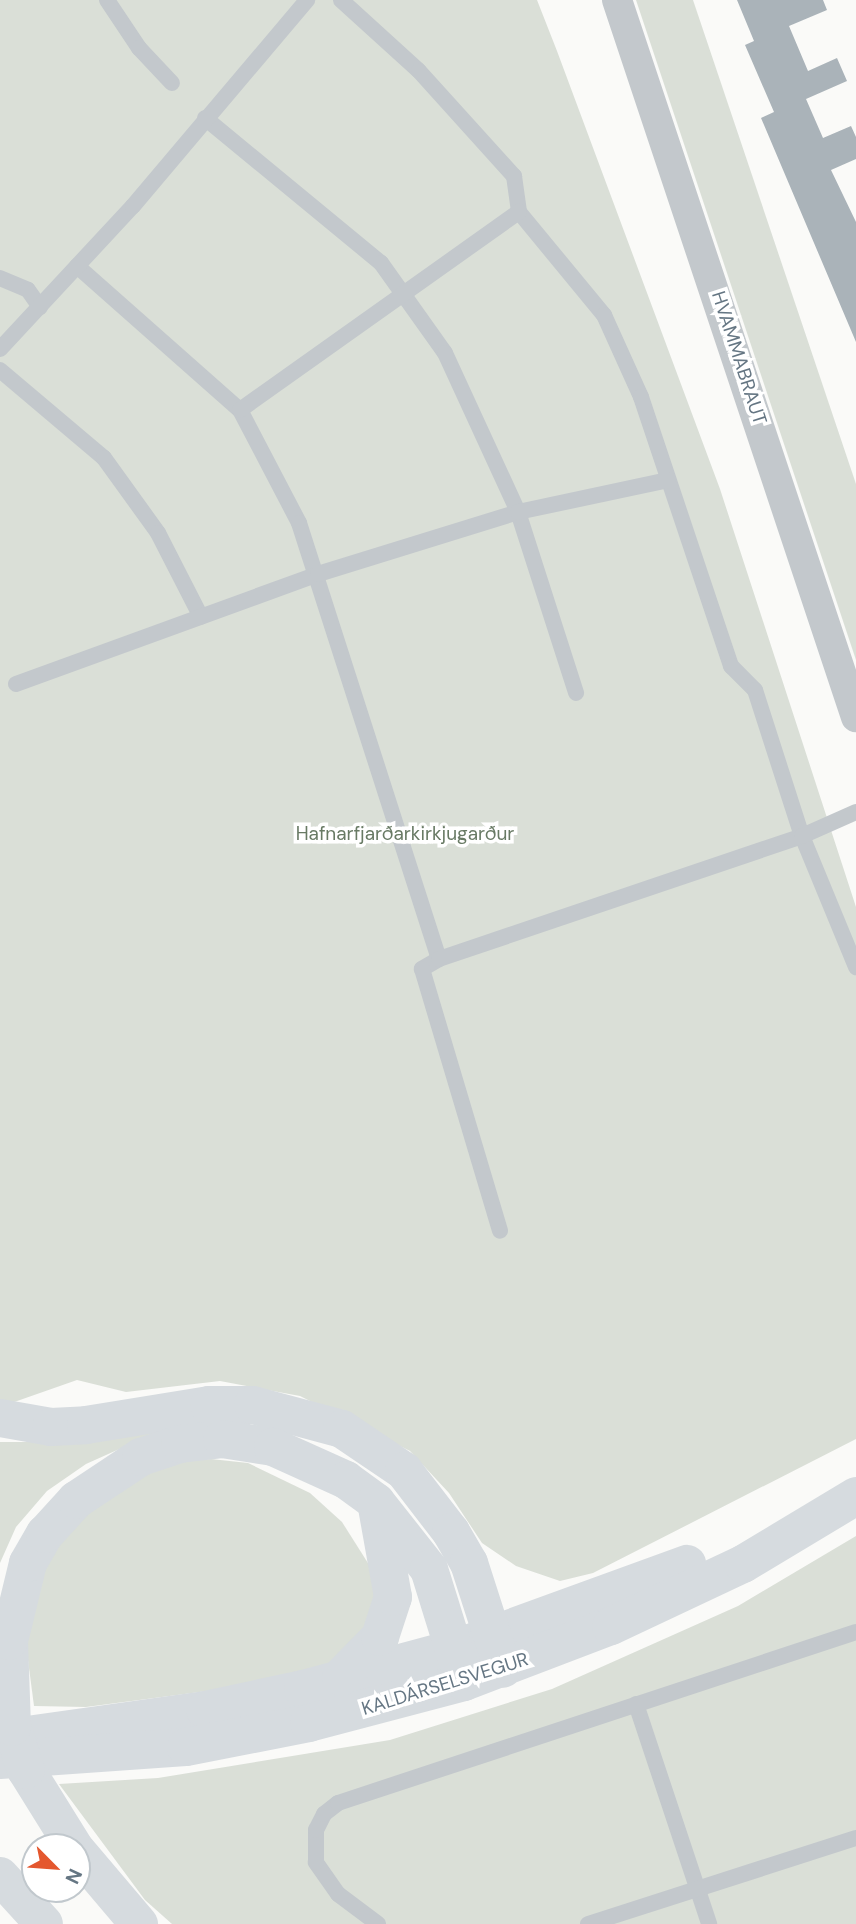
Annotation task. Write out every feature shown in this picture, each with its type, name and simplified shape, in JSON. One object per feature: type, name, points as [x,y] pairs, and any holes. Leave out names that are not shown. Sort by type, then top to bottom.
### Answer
[{"type":"main road","points":[[0,1418],[51,1427],[86,1425],[196,1407],[253,1405],[342,1429],[377,1449],[428,1498],[469,1563],[499,1652]]},
{"type":"main road","points":[[66,1833],[26,1770],[12,1727],[9,1641],[24,1576],[61,1515],[106,1476],[141,1457],[180,1444],[222,1439],[273,1447],[315,1464],[376,1502],[429,1569],[460,1665]]},
{"type":"main road","name":"KALDÁRSELSVEGUR","points":[[499,1652],[772,1524],[856,1470]]},
{"type":"main road","name":"KALDÁRSELSVEGUR","points":[[0,1739],[103,1741],[297,1726],[499,1652],[611,1626],[743,1564],[856,1496]]},
{"type":"main road","points":[[341,1677],[380,1637],[393,1597],[376,1502]]},
{"type":"main road","name":"KALDÁRSELSVEGUR","points":[[0,1760],[103,1741],[341,1677],[460,1665]]},
{"type":"main road","points":[[0,1777],[46,1833]]},
{"type":"main road","points":[[91,1867],[139,1924]]},
{"type":"main road","points":[[0,1876],[44,1924]]},
{"type":"main road","points":[[91,1885],[125,1924]]},
{"type":"street","name":"HVAMMABRAUT","points":[[617,0],[856,717]]},
{"type":"lane","points":[[107,0],[139,48],[172,83]]},
{"type":"lane","points":[[0,349],[77,266],[307,0]]},
{"type":"lane","points":[[341,0],[419,71],[514,176],[519,212],[604,314],[641,397],[731,666],[755,690],[803,836],[856,967]]},
{"type":"lane","points":[[205,118],[381,263],[445,352],[518,512],[576,694]]},
{"type":"lane","points":[[240,410],[519,212]]},
{"type":"lane","points":[[77,266],[240,410],[299,523],[439,959]]},
{"type":"lane","points":[[0,278],[28,290],[40,307]]},
{"type":"lane","points":[[0,370],[104,458],[158,533],[201,617]]},
{"type":"lane","points":[[16,684],[317,574],[518,512],[668,480]]},
{"type":"lane","points":[[500,1231],[422,969],[439,959],[803,836],[856,812]]},
{"type":"lane","points":[[378,1924],[338,1894],[316,1862],[316,1830],[328,1810],[360,1794],[856,1632]]},
{"type":"lane","points":[[636,1704],[709,1924]]},
{"type":"lane","points":[[588,1924],[856,1838]]},
{"type":"green space","name":"Hafnarfjarðarkirkjugarður","points":[[0,0],[537,0],[557,51],[720,489],[856,907],[856,1439],[593,1573],[560,1581],[516,1566],[482,1543],[449,1493],[410,1451],[300,1396],[220,1381],[126,1392],[77,1380],[0,1407]]},
{"type":"green space","points":[[636,0],[693,0],[856,484],[856,660]]},
{"type":"green space","points":[[164,1429],[86,1464],[47,1491],[16,1527],[0,1563],[0,1442],[94,1442]]},
{"type":"green space","points":[[211,1459],[248,1463],[310,1493],[342,1522],[373,1571],[377,1600],[369,1625],[339,1662],[230,1688],[86,1707],[34,1706],[26,1645],[44,1559],[99,1493],[172,1462]]},
{"type":"green space","points":[[856,1536],[856,1924],[172,1924],[145,1900],[59,1784],[158,1778],[390,1740],[552,1689],[738,1606]]},
{"type":"building","points":[[737,0],[823,0],[827,10],[789,26],[808,71],[837,58],[847,81],[806,99],[823,138],[851,126],[856,137],[856,159],[831,170],[856,222],[856,342],[761,118],[774,112],[745,45],[754,41]]}]
